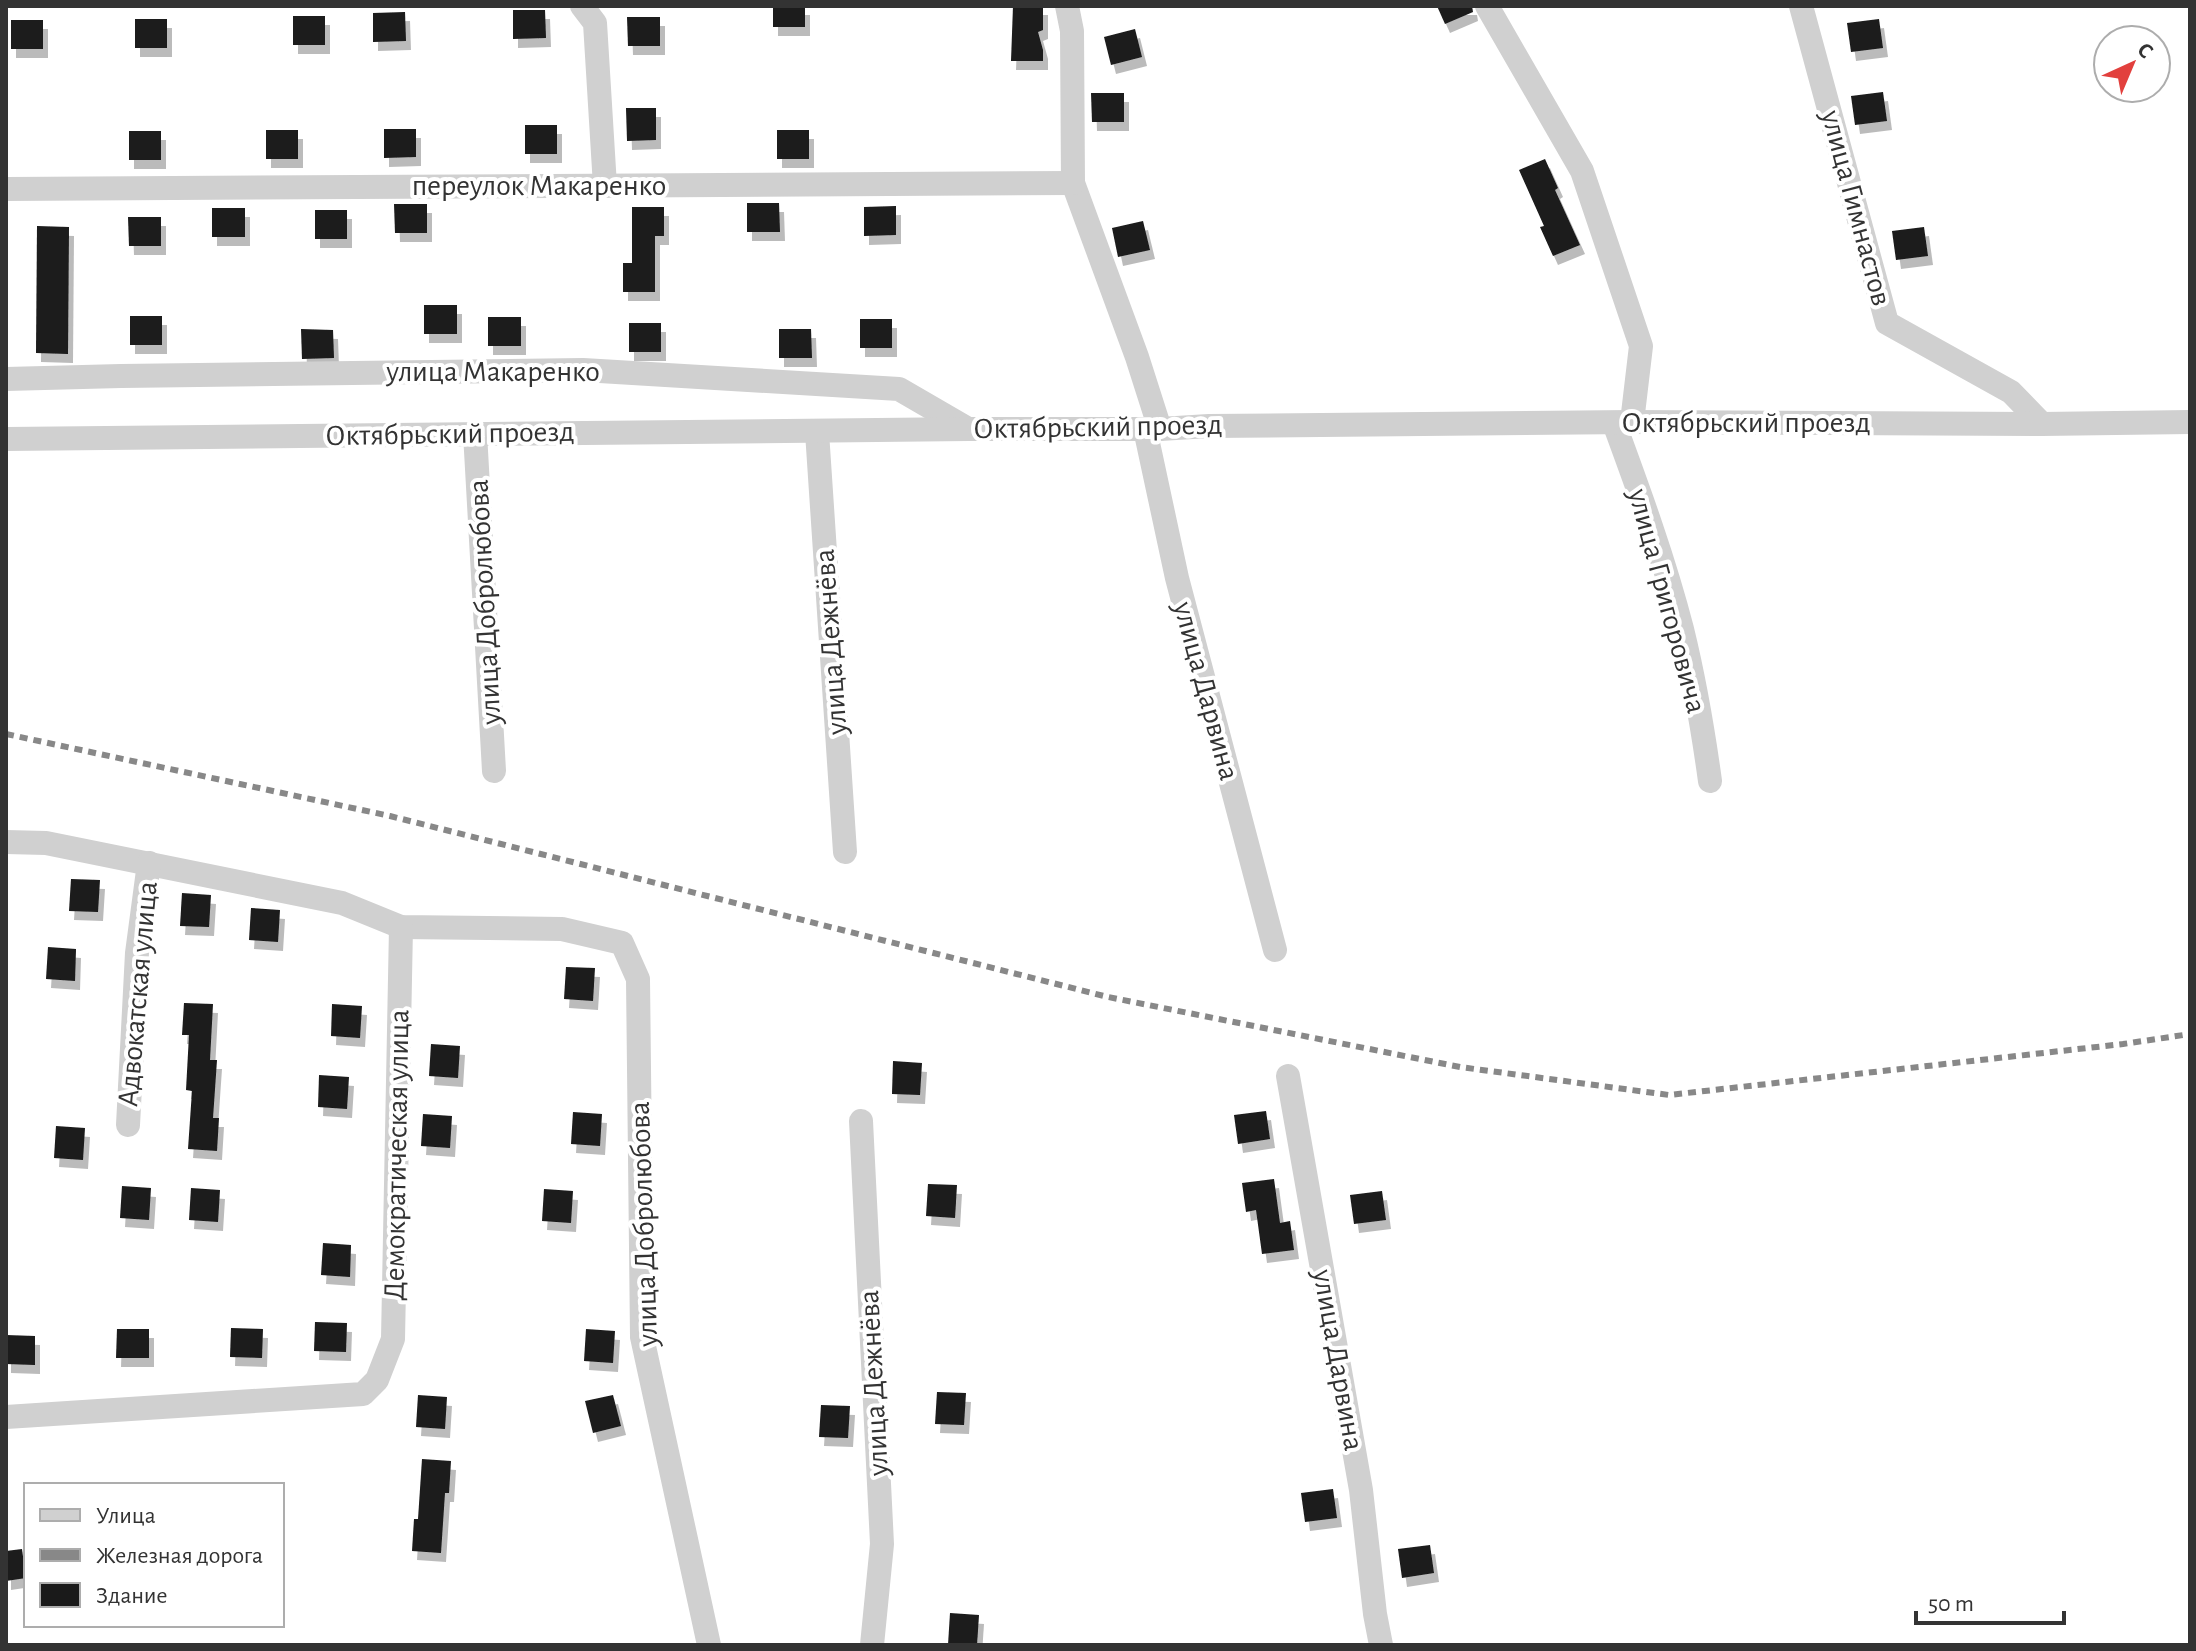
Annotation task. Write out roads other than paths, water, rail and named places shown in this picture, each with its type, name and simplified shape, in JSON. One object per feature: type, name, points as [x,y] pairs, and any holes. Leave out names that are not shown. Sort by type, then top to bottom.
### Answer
[{"type":"street","points":[[582,6],[595,23],[605,186]]},
{"type":"street","name":"улица Дарвина","points":[[1067,6],[1072,31],[1073,183],[1137,357],[1177,578],[1275,950]]},
{"type":"street","name":"улица Григоровича","points":[[1487,6],[1582,171],[1641,346],[1623,423],[1682,629],[1710,781]]},
{"type":"street","name":"улица Гимнастов","points":[[1801,6],[1887,323],[2011,392],[2042,424]]},
{"type":"street","name":"переулок Макаренко","points":[[6,189],[1073,183]]},
{"type":"street","name":"улица Макаренко","points":[[6,379],[583,370],[899,389],[969,429]]},
{"type":"street","name":"Октябрьский проезд","points":[[6,439],[1209,426],[2190,422]]},
{"type":"street","name":"улица Дежнёва","points":[[817,432],[845,852]]},
{"type":"street","name":"улица Добролюбова","points":[[475,433],[494,771]]},
{"type":"street","points":[[6,842],[46,843],[342,903],[401,927]]},
{"type":"street","name":"Адвокатская улица","points":[[128,1125],[137,953],[149,863]]},
{"type":"street","name":"улица Добролюбова","points":[[401,927],[562,929],[622,943],[638,979],[642,1337],[709,1645]]},
{"type":"street","name":"Демократическая улица","points":[[6,1417],[363,1394],[377,1380],[393,1339],[401,927]]},
{"type":"street","name":"улица Дарвина","points":[[1288,1076],[1361,1490],[1381,1645]]},
{"type":"street","name":"улица Дежнёва","points":[[861,1121],[882,1544],[872,1645]]},
{"type":"railway","points":[[6,734],[390,816],[1108,997],[1460,1067],[1669,1095],[2190,1034]]}]
